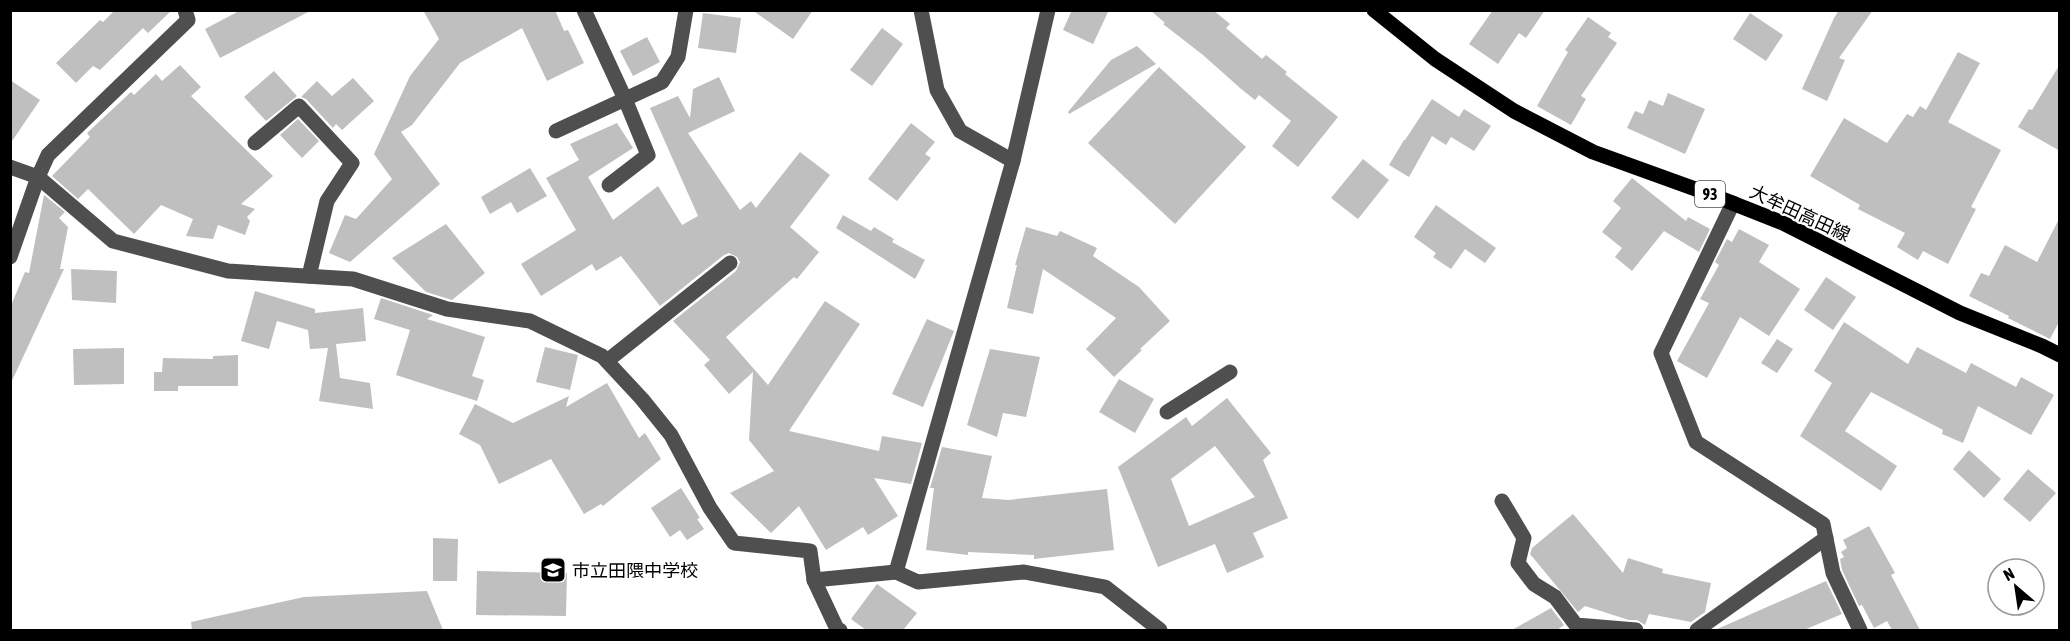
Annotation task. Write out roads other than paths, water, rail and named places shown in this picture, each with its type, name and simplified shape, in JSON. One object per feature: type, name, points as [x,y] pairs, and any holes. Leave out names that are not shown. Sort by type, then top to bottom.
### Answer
[{"type":"main road","name":"大牟田高田線","points":[[1374,10],[1435,59],[1514,111],[1593,152],[1784,223],[1960,313],[2060,355]]},
{"type":"street","points":[[10,257],[48,155],[188,21],[185,10]]},
{"type":"street","points":[[584,10],[648,155],[609,185]]},
{"type":"street","points":[[556,131],[662,82],[678,57],[686,10]]},
{"type":"street","points":[[921,10],[937,90],[960,131],[1012,161]]},
{"type":"street","points":[[896,573],[1012,161],[1048,10]]},
{"type":"street","points":[[255,143],[299,106],[352,162],[327,201],[309,276]]},
{"type":"street","points":[[10,167],[38,177],[113,241],[228,271],[353,279],[447,309],[530,321],[602,356],[642,399],[671,435],[710,508],[734,543],[810,551],[814,579],[837,629],[840,630]]},
{"type":"street","points":[[1733,203],[1661,353],[1696,442],[1823,524],[1833,573],[1860,630]]},
{"type":"street","points":[[607,361],[730,263]]},
{"type":"street","points":[[1167,412],[1230,372]]},
{"type":"street","points":[[1502,501],[1524,538],[1518,563],[1534,584],[1555,597],[1576,625],[1602,629],[1636,630]]},
{"type":"street","points":[[1697,630],[1826,538]]},
{"type":"street","points":[[814,579],[896,573],[918,582],[1024,572],[1105,586],[1160,630]]},
{"type":"place","name":"市立田隈中学校","points":[[553,570]]}]
